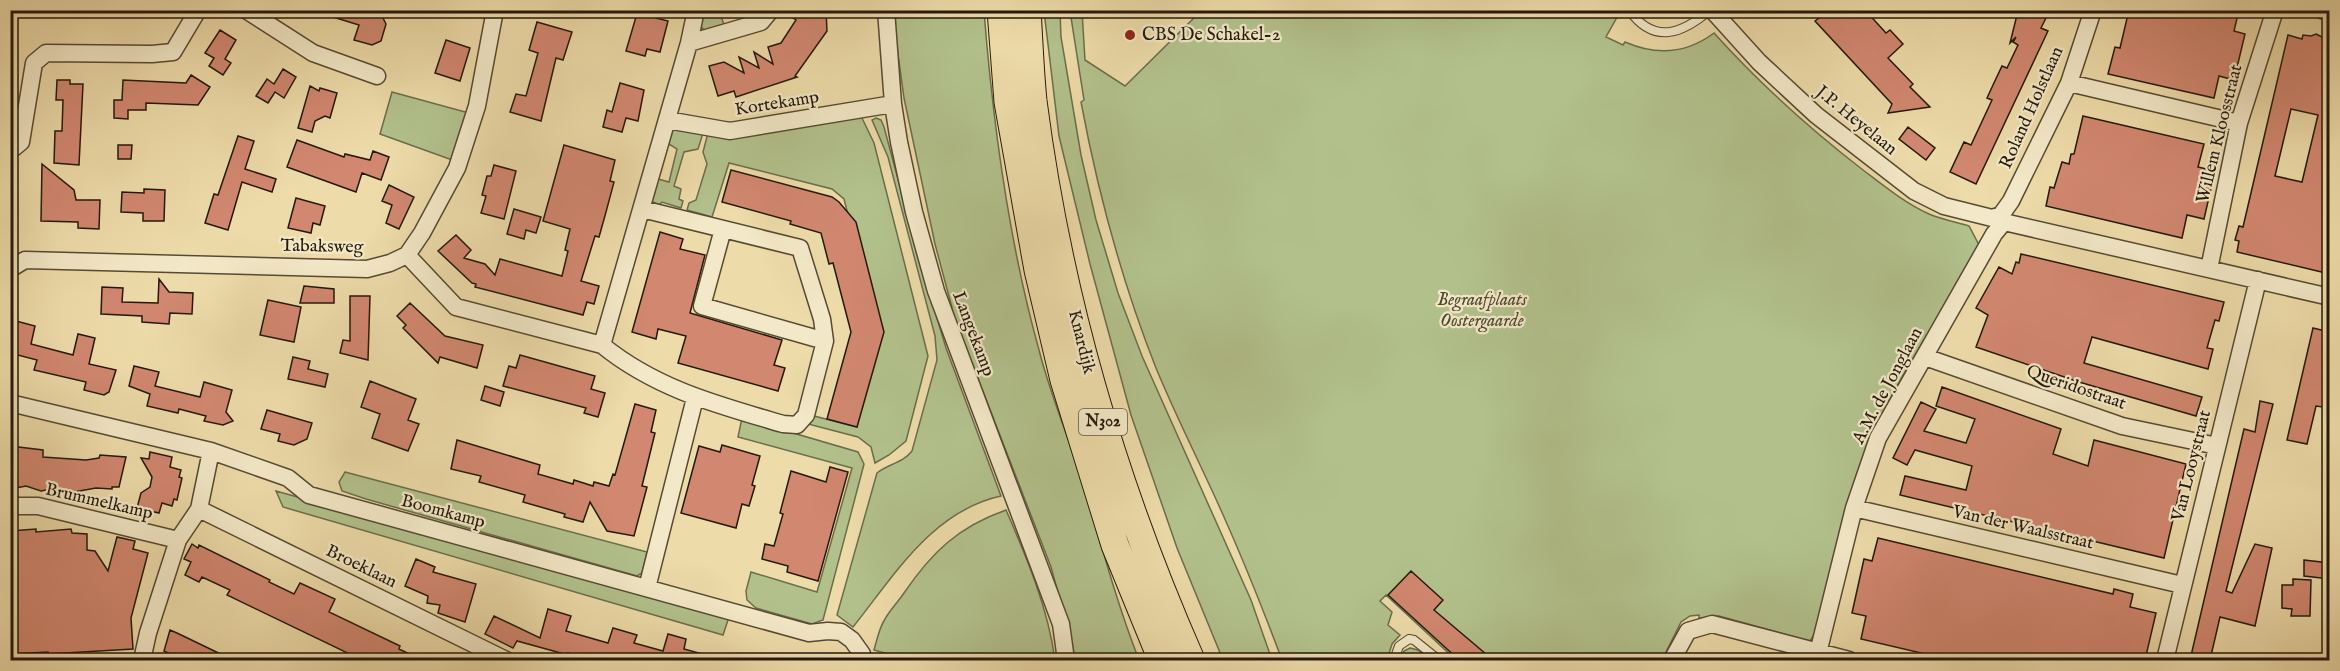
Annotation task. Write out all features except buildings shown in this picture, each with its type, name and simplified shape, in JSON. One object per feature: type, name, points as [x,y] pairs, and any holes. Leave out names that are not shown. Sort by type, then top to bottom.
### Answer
[{"type":"main road","name":"Knardijk","points":[[1001,10],[1008,102],[1038,270],[1064,380],[1115,545],[1162,660]]},
{"type":"main road","name":"Knardijk","points":[[1027,10],[1033,100],[1053,220],[1089,376],[1128,500],[1191,660]]},
{"type":"street","points":[[10,151],[21,142],[34,63],[46,53],[152,54],[172,52],[198,10]]},
{"type":"street","points":[[246,10],[313,54],[377,75]]},
{"type":"street","points":[[495,10],[477,106],[458,168],[422,233],[407,255],[456,307],[602,345],[626,365],[695,398],[783,424],[797,425],[806,415],[825,341],[822,319],[800,248],[642,208]]},
{"type":"street","points":[[602,345],[689,43],[696,10]]},
{"type":"street","points":[[689,43],[761,22],[771,10]]},
{"type":"street","name":"Langekamp","points":[[886,10],[892,104],[914,212],[936,291],[1060,624],[1066,660]]},
{"type":"street","name":"J.P. Heyelaan","points":[[1711,10],[1760,62],[1848,142],[1929,200],[1992,218],[2330,297]]},
{"type":"street","name":"Roland Holstlaan","points":[[2003,219],[2069,83],[2093,10]]},
{"type":"street","name":"Willem Kloosstraat","points":[[2209,269],[2239,123],[2275,10]]},
{"type":"street","points":[[2321,10],[2330,12]]},
{"type":"street","points":[[2069,83],[2239,123]]},
{"type":"street","name":"Kortekamp","points":[[667,120],[730,131],[892,104]]},
{"type":"street","name":"A.M. de Jonglaan","points":[[1818,654],[1854,508],[1878,438],[2003,219]]},
{"type":"street","points":[[723,229],[702,306],[825,341]]},
{"type":"street","name":"Tabaksweg","points":[[10,269],[25,260],[367,268],[390,263],[407,255]]},
{"type":"street","name":"Van Looystraat","points":[[2164,660],[2258,280]]},
{"type":"street","name":"Queridostraat","points":[[1925,357],[2122,426],[2217,446]]},
{"type":"street","points":[[647,588],[695,398]]},
{"type":"street","name":"Boomkamp","points":[[10,402],[212,451],[288,478],[309,495],[809,633],[841,632],[852,640],[862,654]]},
{"type":"street","points":[[142,660],[148,633],[178,540],[199,509],[212,451]]},
{"type":"street","name":"Brummelkamp","points":[[10,506],[38,506],[178,540]]},
{"type":"street","name":"Van der Waalsstraat","points":[[1854,508],[2182,585]]},
{"type":"street","name":"Broeklaan","points":[[199,509],[506,660]]},
{"type":"street","points":[[1672,660],[1688,632],[1712,624],[1818,654],[1849,660]]},
{"type":"lane","points":[[1629,10],[1644,26],[1663,33],[1682,30],[1711,10]]},
{"type":"lane","points":[[1394,660],[1399,646],[1409,639],[1414,640],[1439,660]]},
{"type":"green space","points":[[702,11],[729,11],[720,14],[725,27],[706,31],[700,26]]},
{"type":"green space","points":[[892,11],[984,11],[1003,182],[1028,308],[1048,383],[1082,479],[1116,593],[1139,660],[1075,660],[1051,567],[955,319],[935,244],[904,98]]},
{"type":"green space","points":[[1044,11],[1060,11],[1061,37],[1081,155],[1096,220],[1118,293],[1142,356],[1251,600],[1272,660],[1223,660],[1177,548],[1131,415],[1090,264],[1059,136]]},
{"type":"green space","name":"Begraafplaats Oostergaarde","points":[[1070,11],[1082,11],[1085,60],[1125,86],[1201,11],[1617,11],[1620,12],[1606,37],[1623,45],[1625,42],[1660,51],[1682,49],[1714,33],[1786,105],[1879,182],[1920,210],[1969,226],[1979,245],[1914,356],[1866,448],[1849,499],[1817,630],[1810,641],[1719,616],[1699,618],[1699,615],[1690,616],[1681,622],[1662,660],[1456,660],[1386,595],[1380,601],[1392,612],[1388,625],[1400,635],[1392,644],[1387,660],[1282,660],[1232,535],[1156,368],[1132,303],[1103,203],[1088,136],[1081,102],[1084,100]]},
{"type":"green space","points":[[392,92],[469,113],[455,161],[380,134]]},
{"type":"green space","points":[[861,116],[874,143],[928,356],[906,441],[875,463],[871,447],[858,437],[808,424],[810,415],[857,427],[877,329],[844,199],[832,189],[729,163],[712,217],[687,210],[689,203],[696,200],[707,164],[703,152],[708,133],[727,139]]},
{"type":"green space","points":[[876,118],[881,120],[884,127],[946,348],[1001,496],[977,504],[955,516],[935,531],[900,567],[853,627],[837,615],[877,473],[912,451],[937,360],[935,336],[888,157],[872,120]]},
{"type":"green space","points":[[679,126],[703,133],[698,149],[684,152],[674,186],[681,189],[679,199],[683,201],[681,208],[662,202],[659,205],[651,201],[651,177],[669,182],[677,149],[664,141],[666,135]]},
{"type":"green space","points":[[742,418],[858,452],[864,464],[823,620],[812,624],[756,608],[747,600],[746,591],[751,572],[817,592],[852,468],[738,437]]},
{"type":"green space","points":[[345,472],[647,552],[642,573],[637,576],[342,491],[339,482]]},
{"type":"green space","points":[[276,491],[729,617],[723,635],[283,507]]},
{"type":"green space","points":[[1006,510],[1042,602],[1055,660],[908,660],[874,650],[887,616],[914,578],[936,553],[974,524]]},
{"type":"green space","points":[[1410,648],[1418,650],[1430,660],[1401,660],[1404,651]]},
{"type":"place","name":"CBS De Schakel-2","points":[[1130,35]]}]
